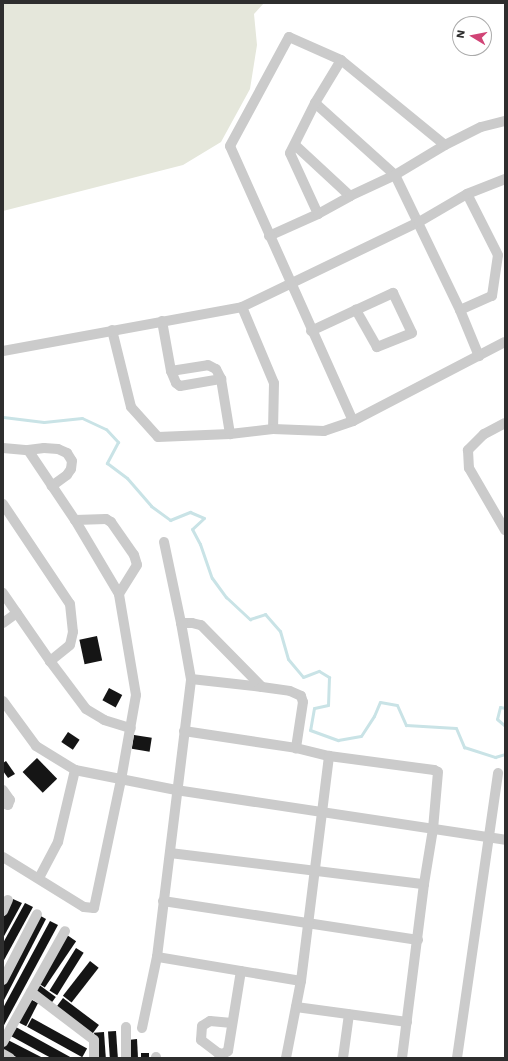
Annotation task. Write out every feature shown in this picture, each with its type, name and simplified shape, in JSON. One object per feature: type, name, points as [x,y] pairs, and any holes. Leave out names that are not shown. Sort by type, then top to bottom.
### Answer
[{"type":"street","points":[[353,421],[311,331],[230,146],[289,37],[341,60],[445,145]]},
{"type":"street","points":[[318,214],[290,153],[315,103],[341,60]]},
{"type":"street","points":[[315,103],[395,175],[419,222],[460,310],[479,356]]},
{"type":"street","points":[[269,236],[318,214],[350,196],[395,175],[445,145],[481,127],[505,121]]},
{"type":"street","points":[[295,144],[350,196]]},
{"type":"street","points":[[3,351],[242,307],[419,222],[467,194],[505,179]]},
{"type":"street","points":[[460,310],[492,296],[498,255],[467,194]]},
{"type":"street","points":[[311,331],[392,293],[412,333],[377,347],[356,310]]},
{"type":"street","points":[[242,307],[274,383],[272,429]]},
{"type":"street","points":[[162,321],[171,371],[176,384],[180,386],[221,379]]},
{"type":"street","points":[[112,330],[131,407],[158,437],[230,434],[272,429],[324,431],[353,421],[505,342]]},
{"type":"street","points":[[171,371],[208,365],[216,369],[221,379],[230,434]]},
{"type":"street","points":[[505,423],[484,434],[468,450],[469,468],[505,530]]},
{"type":"street","points":[[3,448],[28,450],[44,448],[58,449],[67,453],[72,461],[71,469],[67,475],[52,486]]},
{"type":"street","points":[[3,857],[84,907],[94,908],[121,780],[136,695],[119,594],[75,520],[28,450]]},
{"type":"street","points":[[3,504],[70,604],[73,632],[70,645],[50,661]]},
{"type":"street","points":[[75,520],[106,520],[111,522],[134,555],[137,565],[119,594]]},
{"type":"street","points":[[142,1028],[157,957],[176,790],[191,679],[164,542]]},
{"type":"street","points":[[3,593],[50,661],[86,709],[104,720],[131,728]]},
{"type":"street","points":[[3,623],[17,613]]},
{"type":"street","points":[[181,623],[201,625],[262,687]]},
{"type":"street","points":[[191,679],[290,691],[301,696],[303,702],[296,748]]},
{"type":"street","points":[[3,701],[36,746],[75,770],[176,790],[505,840]]},
{"type":"street","points":[[184,731],[296,748],[329,756],[434,770],[438,772],[433,829],[424,884],[402,1058]]},
{"type":"street","points":[[286,1058],[301,981],[329,756]]},
{"type":"street","points":[[39,878],[58,842],[75,770]]},
{"type":"street","points":[[457,1058],[498,773]]},
{"type":"street","points":[[3,790],[10,800],[8,805],[3,803]]},
{"type":"street","points":[[170,853],[314,869],[424,884]]},
{"type":"street","points":[[3,911],[8,900]]},
{"type":"street","points":[[163,901],[309,922],[418,940]]},
{"type":"street","points":[[3,980],[37,914]]},
{"type":"street","points":[[3,1042],[65,931]]},
{"type":"street","points":[[157,957],[301,981]]},
{"type":"street","points":[[232,1023],[241,971]]},
{"type":"street","points":[[31,992],[94,1040],[94,1058]]},
{"type":"street","points":[[296,1007],[407,1022]]},
{"type":"street","points":[[343,1058],[349,1014]]},
{"type":"street","points":[[126,1027],[126,1058]]},
{"type":"street","points":[[3,1054],[10,1058]]},
{"type":"shaded area","points":[[3,3],[264,3],[254,14],[257,45],[250,89],[221,142],[183,165],[3,211]]},
{"type":"building","points":[[97,636],[102,660],[85,664],[79,640]]},
{"type":"building","points":[[109,688],[122,695],[116,707],[102,700]]},
{"type":"building","points":[[68,732],[80,740],[73,750],[61,742]]},
{"type":"building","points":[[134,735],[152,738],[150,752],[132,749]]},
{"type":"building","points":[[37,758],[57,779],[43,793],[23,772]]},
{"type":"building","points":[[6,761],[15,774],[8,778],[3,771],[3,763]]},
{"type":"building","points":[[13,899],[22,903],[3,938],[3,918]]},
{"type":"building","points":[[25,903],[33,907],[3,962],[3,943]]},
{"type":"building","points":[[39,915],[46,919],[3,1002],[3,983]]},
{"type":"building","points":[[50,921],[58,925],[3,1027],[3,1008]]},
{"type":"building","points":[[67,935],[76,941],[45,988],[36,981]]},
{"type":"building","points":[[76,948],[84,953],[57,995],[50,990]]},
{"type":"building","points":[[90,961],[99,968],[72,1002],[63,996]]},
{"type":"building","points":[[38,984],[56,997],[51,1004],[33,991]]},
{"type":"building","points":[[63,998],[99,1025],[91,1035],[55,1008]]},
{"type":"building","points":[[30,999],[38,1003],[26,1026],[18,1022]]},
{"type":"building","points":[[32,1018],[87,1049],[82,1057],[27,1027]]},
{"type":"building","points":[[14,1026],[72,1058],[51,1058],[9,1035]]},
{"type":"building","points":[[116,1031],[118,1058],[110,1058],[108,1032]]},
{"type":"building","points":[[104,1032],[106,1058],[96,1058],[94,1033]]},
{"type":"building","points":[[6,1039],[43,1058],[18,1058],[3,1050]]},
{"type":"building","points":[[137,1039],[138,1058],[128,1058],[128,1040]]},
{"type":"building","points":[[141,1053],[149,1053],[149,1058],[141,1058]]},
{"type":"waterway","points":[[3,417],[44,422],[82,418],[106,429],[118,442],[107,463],[127,478],[151,506],[170,520],[190,512],[204,518],[192,529],[200,544],[212,578],[226,597],[250,619],[265,614],[280,631],[288,659],[303,677],[319,671],[329,677],[328,705],[314,708],[310,730],[338,740],[361,736],[374,716],[380,702],[397,705],[406,725],[456,728],[464,747],[495,757],[505,754]]},
{"type":"waterway","points":[[505,708],[500,707],[497,719],[505,726]]}]
